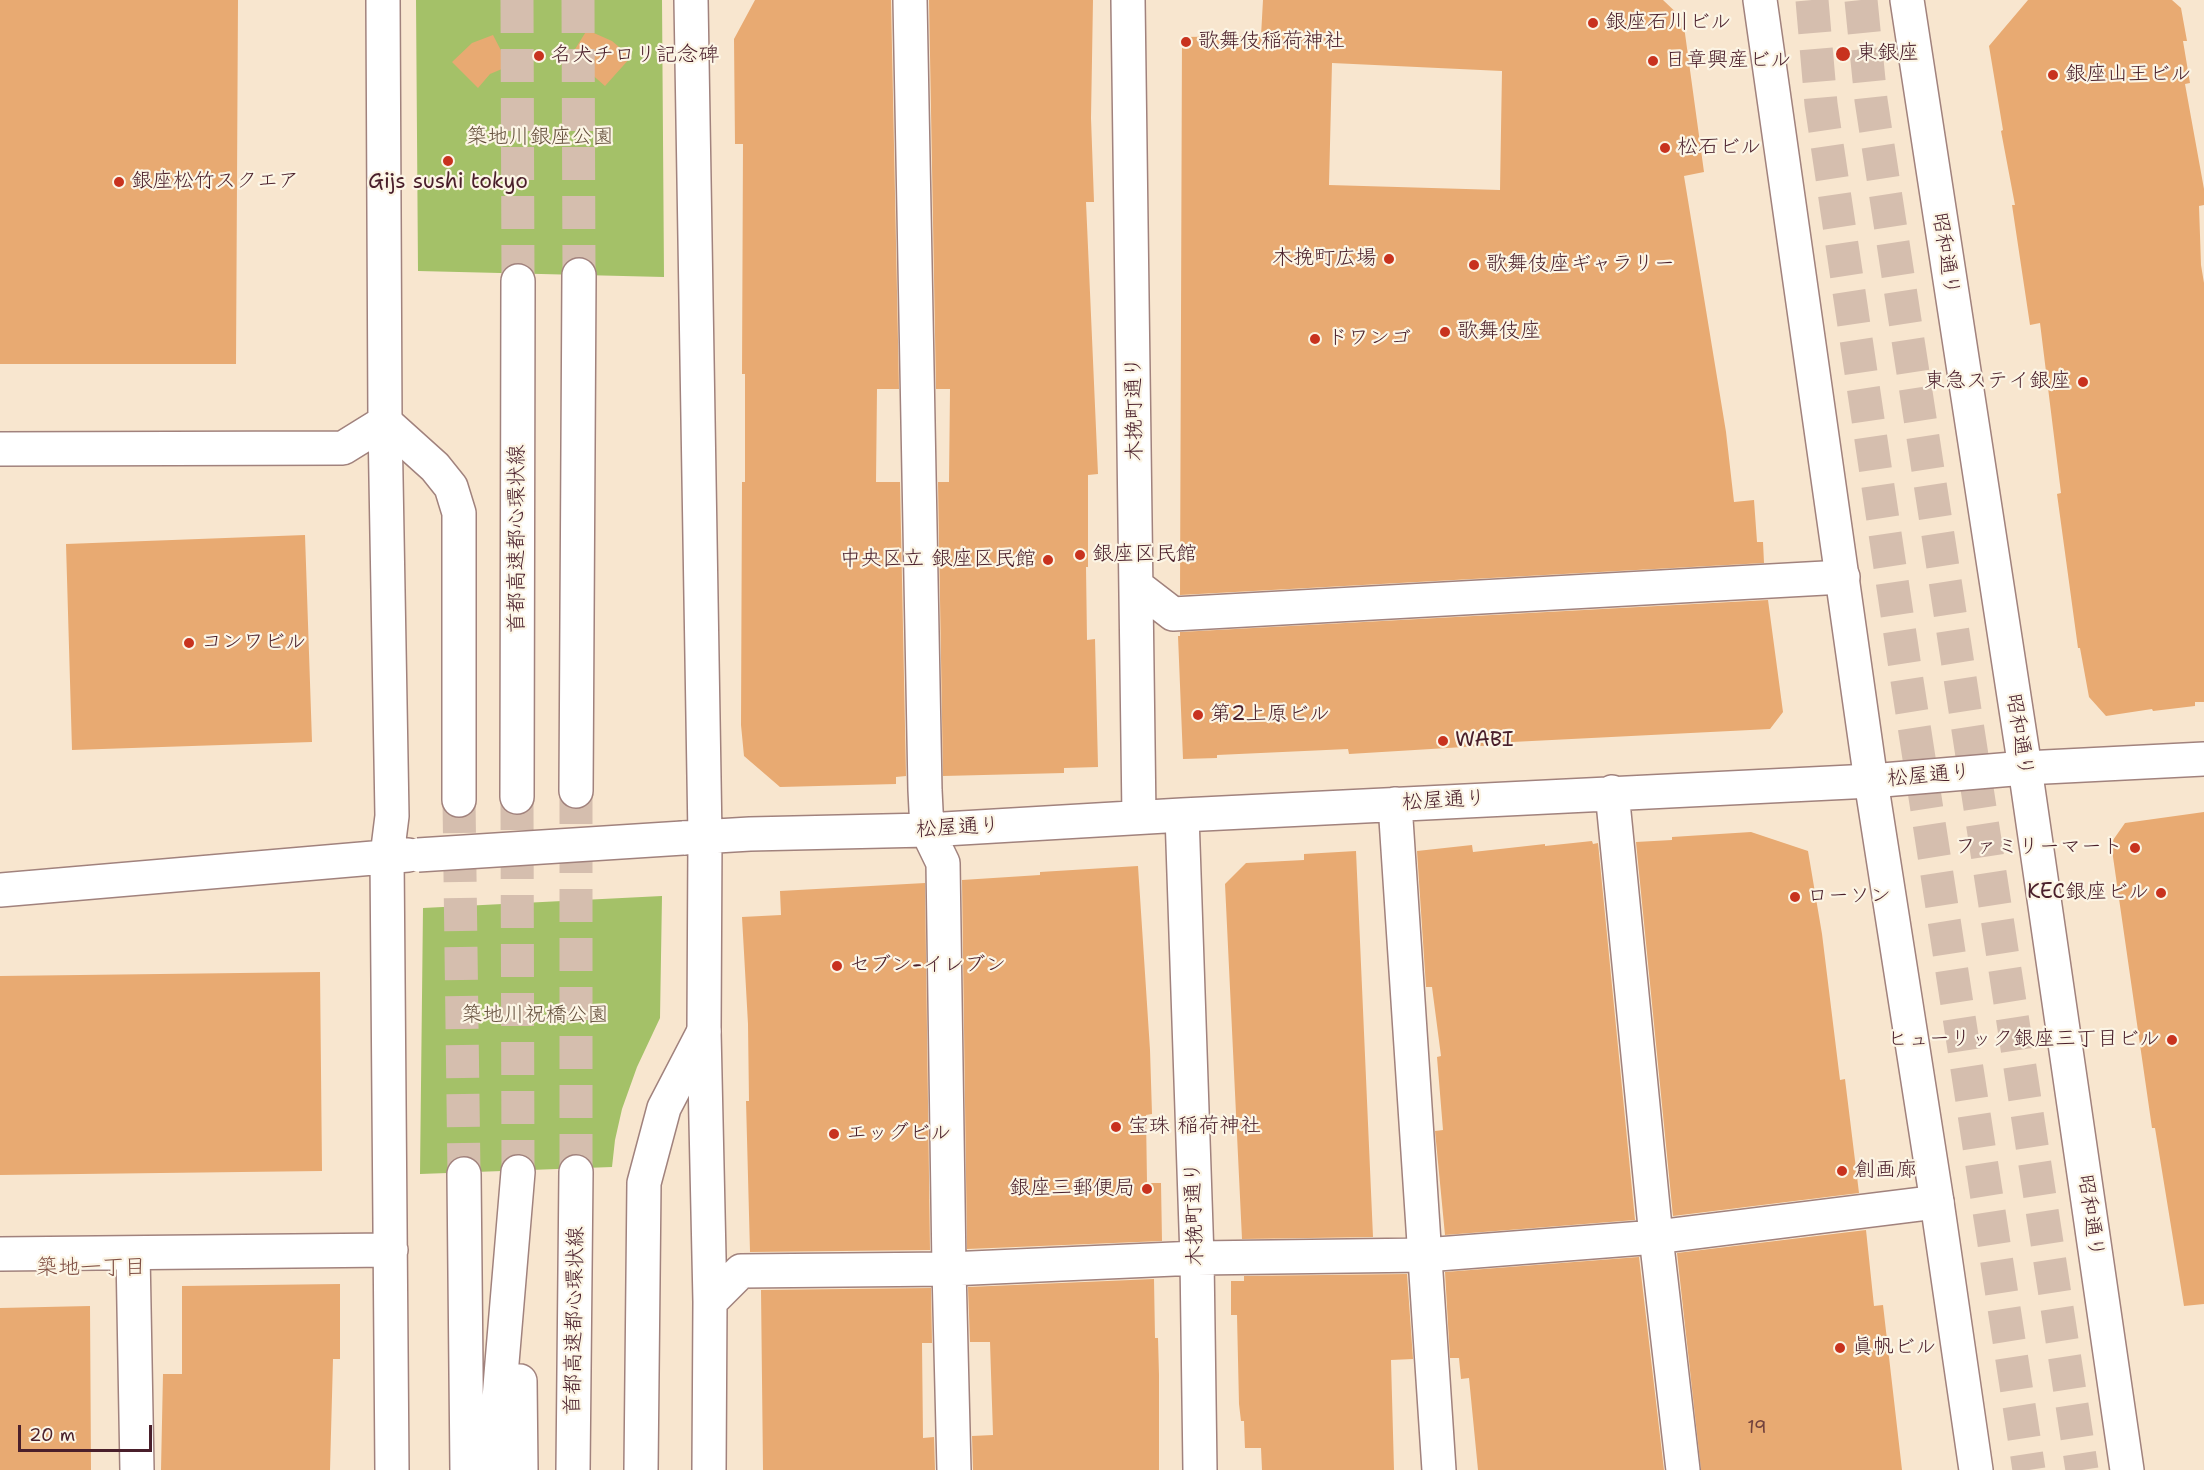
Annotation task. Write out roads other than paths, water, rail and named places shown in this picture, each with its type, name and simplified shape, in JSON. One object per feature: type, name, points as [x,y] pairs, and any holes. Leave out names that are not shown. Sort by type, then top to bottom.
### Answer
[{"type":"main road","points":[[383,0],[385,422],[392,816],[402,855],[391,1250],[392,1470]]},
{"type":"main road","points":[[691,0],[694,838],[704,1031],[710,1302],[709,1470]]},
{"type":"main road","points":[[910,0],[927,831],[943,863],[954,1470]]},
{"type":"main road","name":"木挽町通り","points":[[1128,0],[1140,817]]},
{"type":"main road","points":[[1760,0],[1871,781],[1937,1202],[1976,1470]]},
{"type":"main road","name":"昭和通り","points":[[1907,0],[2025,768],[2127,1470]]},
{"type":"main road","points":[[576,791],[579,275]]},
{"type":"main road","name":"首都高速都心環状線","points":[[517,797],[518,281]]},
{"type":"main road","points":[[0,449],[343,448],[385,422]]},
{"type":"main road","points":[[385,422],[435,467],[451,487],[459,513],[459,800]]},
{"type":"main road","points":[[1138,587],[1173,614],[1843,577]]},
{"type":"main road","name":"松屋通り","points":[[0,890],[402,855],[694,838],[927,831],[1182,814],[1871,781],[2025,768],[2204,759]]},
{"type":"main road","points":[[1612,792],[1656,1237],[1683,1470]]},
{"type":"main road","points":[[1395,804],[1439,1470]]},
{"type":"main road","name":"木挽町通り","points":[[1182,814],[1197,1257],[1200,1470]]},
{"type":"main road","points":[[641,1470],[644,1183],[664,1108],[704,1031]]},
{"type":"main road","points":[[493,1470],[518,1172],[521,1470]]},
{"type":"main road","name":"首都高速都心環状線","points":[[573,1470],[576,1172]]},
{"type":"main road","points":[[464,1174],[466,1470]]},
{"type":"main road","points":[[710,1302],[741,1271],[949,1269],[1197,1257],[1425,1255],[1656,1237],[1937,1202]]},
{"type":"main road","points":[[0,1254],[391,1250]]},
{"type":"main road","points":[[133,1252],[137,1470]]},
{"type":"tunnel","points":[[517,0],[518,281]]},
{"type":"tunnel","points":[[578,0],[579,275]]},
{"type":"tunnel","points":[[1812,0],[1821,104],[2029,1470]]},
{"type":"tunnel","points":[[1861,0],[1871,100],[2082,1470]]},
{"type":"tunnel","points":[[576,791],[576,1172]]},
{"type":"tunnel","points":[[517,797],[518,1172]]},
{"type":"tunnel","points":[[459,800],[464,1174]]},
{"type":"place","name":"銀座石川ビル","points":[[1593,23]]},
{"type":"place","name":"歌舞伎稲荷神社","points":[[1186,42]]},
{"type":"place","name":"東銀座","points":[[1843,54]]},
{"type":"place","name":"名犬チロリ記念碑","points":[[539,56]]},
{"type":"place","name":"日章興産ビル","points":[[1653,61]]},
{"type":"place","name":"銀座山王ビル","points":[[2053,75]]},
{"type":"place","name":"松石ビル","points":[[1665,148]]},
{"type":"place","name":"Gijs sushi tokyo","points":[[448,161]]},
{"type":"place","name":"銀座松竹スクエア","points":[[119,182]]},
{"type":"place","name":"木挽町広場","points":[[1389,259]]},
{"type":"place","name":"歌舞伎座ギャラリー","points":[[1474,265]]},
{"type":"place","name":"歌舞伎座","points":[[1445,332]]},
{"type":"place","name":"ドワンゴ","points":[[1315,339]]},
{"type":"place","name":"東急ステイ銀座","points":[[2083,382]]},
{"type":"place","name":"銀座区民館","points":[[1080,555]]},
{"type":"place","name":"中央区立 銀座区民館","points":[[1048,560]]},
{"type":"place","name":"コンワビル","points":[[189,643]]},
{"type":"place","name":"第2上原ビル","points":[[1198,715]]},
{"type":"place","name":"WABI","points":[[1443,741]]},
{"type":"place","name":"ファミリーマート","points":[[2135,848]]},
{"type":"place","name":"KEC銀座ビル","points":[[2161,893]]},
{"type":"place","name":"ローソン","points":[[1795,897]]},
{"type":"place","name":"セブン-イレブン","points":[[837,966]]},
{"type":"place","name":"ヒューリック銀座三丁目ビル","points":[[2172,1040]]},
{"type":"place","name":"宝珠 稲荷神社","points":[[1116,1127]]},
{"type":"place","name":"エッグビル","points":[[834,1134]]},
{"type":"place","name":"創画廊","points":[[1842,1171]]},
{"type":"place","name":"銀座三郵便局","points":[[1147,1189]]},
{"type":"place","name":"眞帆ビル","points":[[1840,1348]]},
{"type":"district","name":"築地一丁目","points":[[91,1268]]},
{"type":"park label","name":"築地川銀座公園","points":[[540,138]]},
{"type":"park label","name":"築地川祝橋公園","points":[[535,1016]]}]
